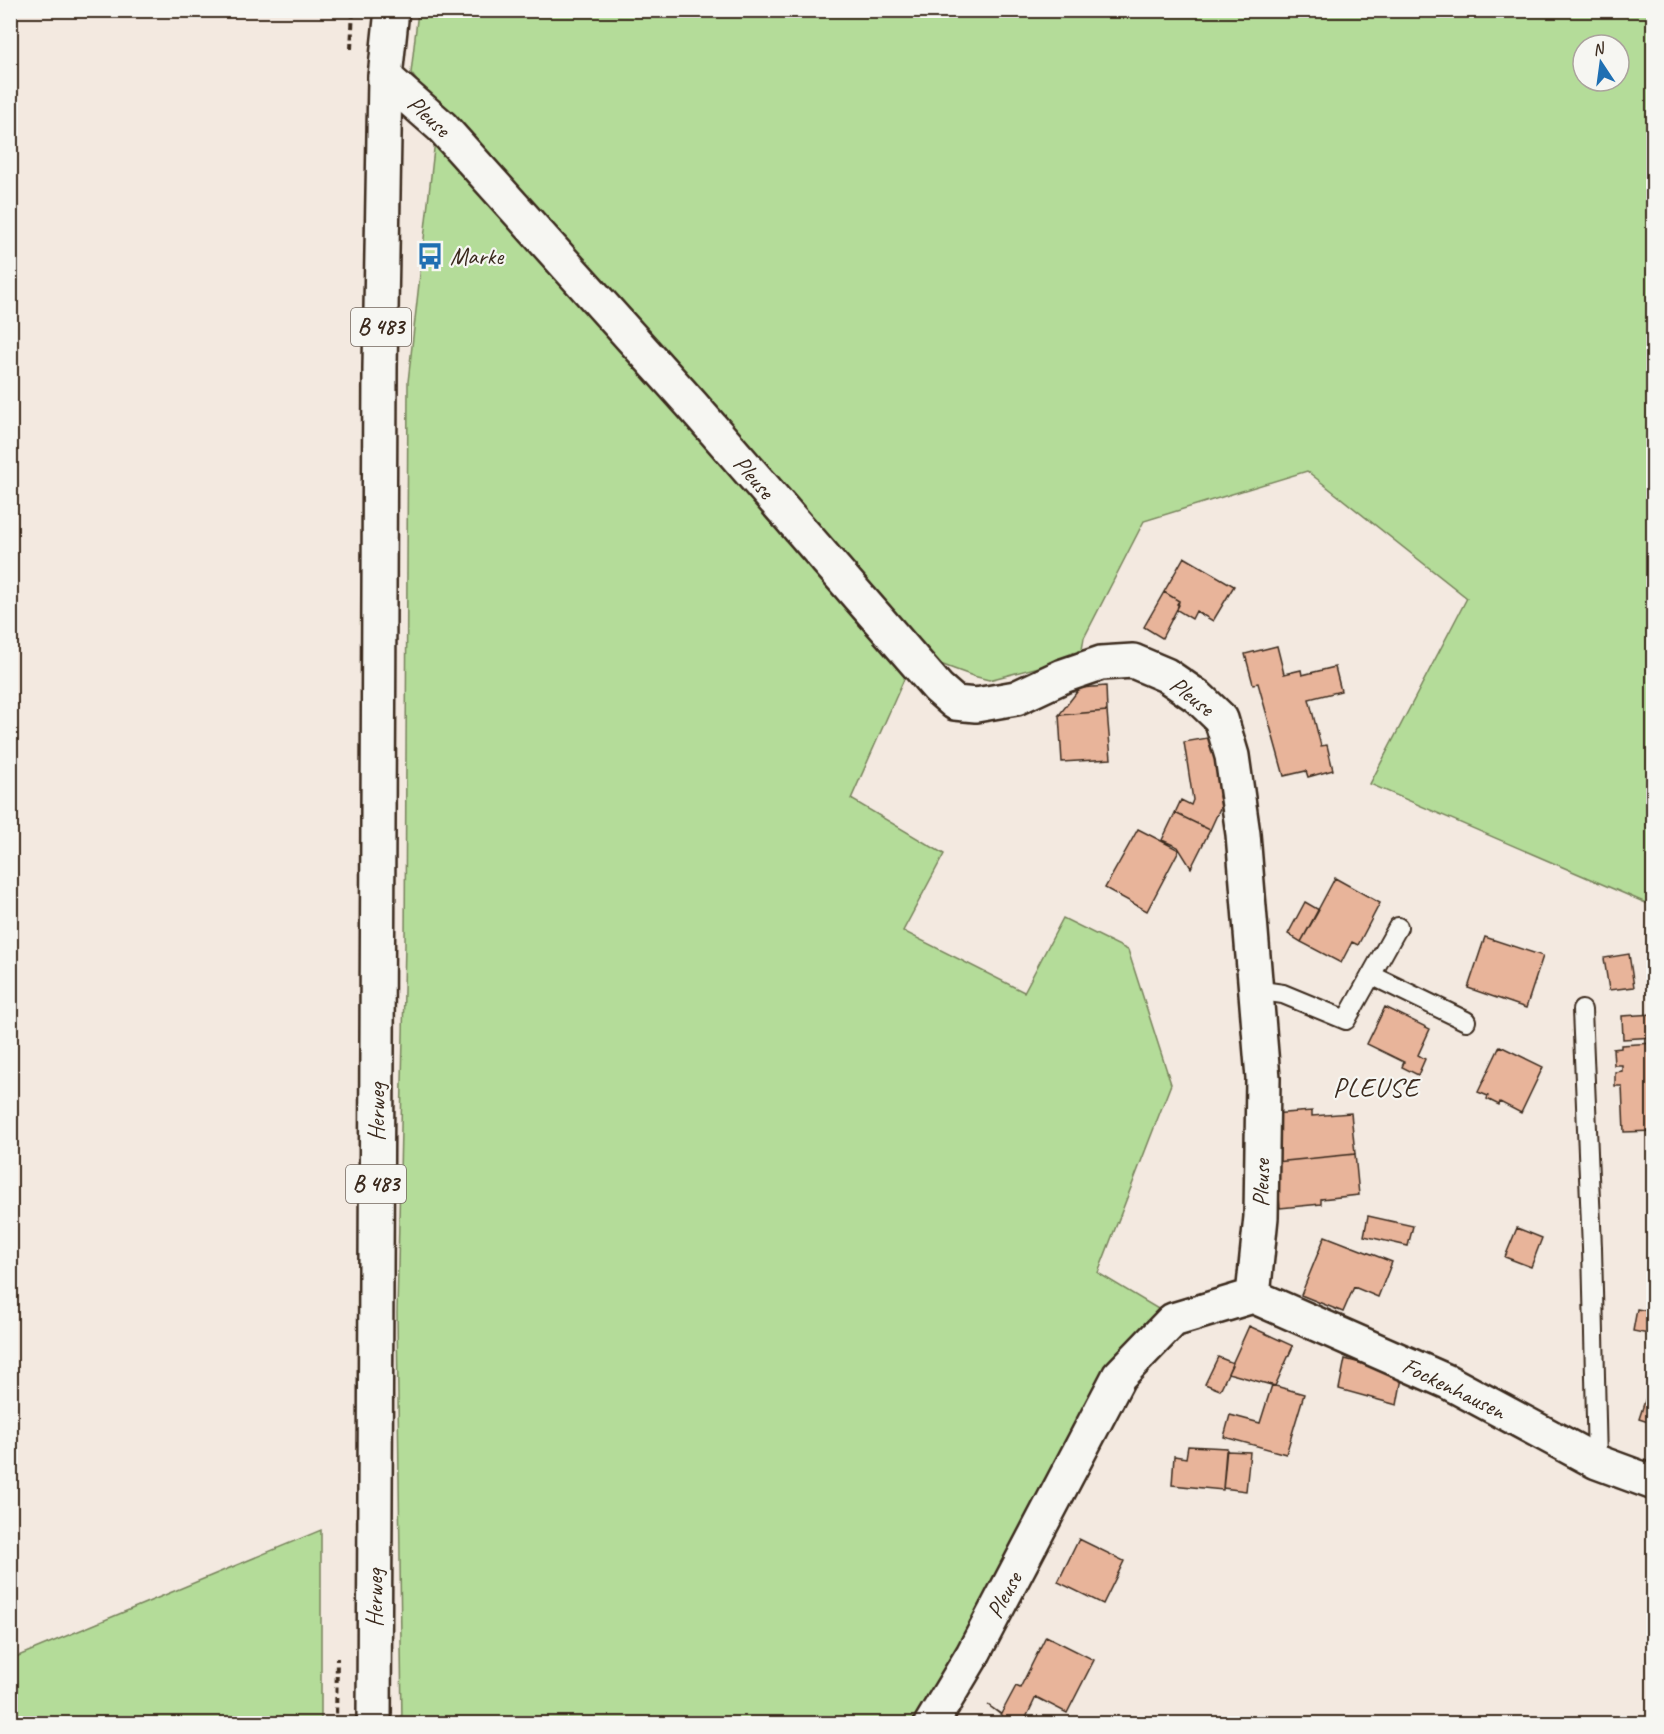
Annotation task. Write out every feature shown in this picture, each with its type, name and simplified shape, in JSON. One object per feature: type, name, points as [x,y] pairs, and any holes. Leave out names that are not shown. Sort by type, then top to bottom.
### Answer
[{"type":"street","name":"B 483","points":[[385,77],[392,10]]},
{"type":"street","name":"Herweg","points":[[374,1724],[378,644],[385,77]]},
{"type":"street","name":"Pleuse","points":[[385,77],[442,127],[692,405],[938,688],[955,703],[976,705],[1016,698],[1063,676],[1101,663],[1133,661],[1166,675],[1198,697],[1221,719],[1232,756],[1244,834],[1263,1078],[1261,1217],[1253,1296],[1173,1320],[1119,1376],[973,1654],[931,1724]]},
{"type":"street","name":"Fockenhausen","points":[[1253,1296],[1448,1382],[1597,1462],[1653,1483]]},
{"type":"lane","points":[[1256,990],[1283,994],[1346,1020],[1398,927]]},
{"type":"lane","points":[[1371,975],[1466,1021]]},
{"type":"lane","points":[[1582,1010],[1592,1248],[1597,1462]]},
{"type":"green space","points":[[418,11],[1653,11],[1653,906],[1370,784],[1467,598],[1307,471],[1144,521],[1084,638],[1081,656],[989,680],[916,655],[447,122],[411,73]]},
{"type":"green space","points":[[436,131],[912,661],[851,799],[944,854],[903,931],[1024,992],[1063,918],[1128,950],[1171,1084],[1098,1273],[1170,1316],[925,1723],[402,1724],[397,1313],[405,944],[408,382]]},
{"type":"green space","points":[[321,1530],[321,1723],[11,1723],[11,1659]]},
{"type":"building","points":[[1184,557],[1234,586],[1213,621],[1196,611],[1192,619],[1177,610],[1179,601],[1164,592]]},
{"type":"building","points":[[1164,592],[1179,601],[1177,604],[1179,605],[1162,638],[1144,627]]},
{"type":"building","points":[[1277,646],[1284,674],[1301,670],[1302,675],[1335,667],[1341,691],[1309,699],[1321,746],[1327,745],[1333,770],[1308,777],[1306,771],[1284,776],[1258,683],[1253,684],[1245,654]]},
{"type":"building","points":[[1106,686],[1107,711],[1059,715],[1080,688]]},
{"type":"building","points":[[1107,711],[1111,759],[1062,762],[1059,715]]},
{"type":"building","points":[[1213,737],[1222,795],[1219,796],[1221,806],[1210,830],[1175,813],[1181,800],[1191,805],[1193,800],[1184,742]]},
{"type":"building","points":[[1175,813],[1210,830],[1191,868],[1178,847],[1162,840]]},
{"type":"building","points":[[1138,829],[1179,850],[1147,911],[1105,888]]},
{"type":"building","points":[[1335,878],[1380,903],[1358,945],[1352,942],[1341,963],[1301,942]]},
{"type":"building","points":[[1305,902],[1319,910],[1301,942],[1288,934]]},
{"type":"building","points":[[1485,937],[1543,956],[1526,1008],[1468,988]]},
{"type":"building","points":[[1629,954],[1634,987],[1609,990],[1604,958]]},
{"type":"building","points":[[1385,1007],[1430,1029],[1418,1055],[1425,1059],[1418,1075],[1402,1067],[1404,1062],[1367,1044]]},
{"type":"building","points":[[1654,1014],[1654,1037],[1623,1039],[1622,1016]]},
{"type":"building","points":[[1654,1043],[1654,1131],[1624,1132],[1622,1086],[1615,1086],[1615,1072],[1622,1071],[1622,1065],[1614,1065],[1613,1049],[1621,1048],[1621,1045]]},
{"type":"building","points":[[1500,1046],[1543,1067],[1521,1113],[1500,1102],[1499,1105],[1487,1099],[1488,1096],[1478,1092]]},
{"type":"building","points":[[1312,1111],[1312,1116],[1351,1113],[1355,1154],[1276,1162],[1271,1114]]},
{"type":"building","points":[[1355,1154],[1359,1195],[1321,1199],[1321,1204],[1280,1208],[1276,1162]]},
{"type":"building","points":[[1368,1216],[1413,1226],[1408,1246],[1364,1236]]},
{"type":"building","points":[[1517,1228],[1542,1238],[1531,1267],[1505,1257]]},
{"type":"building","points":[[1325,1236],[1392,1262],[1378,1297],[1354,1287],[1343,1312],[1301,1295]]},
{"type":"building","points":[[1637,1309],[1654,1312],[1654,1335],[1633,1331]]},
{"type":"building","points":[[1249,1326],[1293,1346],[1275,1386],[1228,1373]]},
{"type":"building","points":[[1218,1357],[1233,1363],[1220,1390],[1205,1384]]},
{"type":"building","points":[[1345,1359],[1383,1369],[1402,1378],[1397,1405],[1339,1389]]},
{"type":"building","points":[[1652,1379],[1654,1379],[1654,1424],[1639,1419]]},
{"type":"building","points":[[1272,1385],[1304,1394],[1286,1454],[1224,1437],[1230,1415],[1260,1423]]},
{"type":"building","points":[[1188,1446],[1227,1448],[1223,1490],[1172,1485],[1174,1456],[1186,1458]]},
{"type":"building","points":[[1226,1451],[1250,1452],[1246,1491],[1223,1488]]},
{"type":"building","points":[[1079,1539],[1124,1561],[1103,1604],[1058,1582]]},
{"type":"building","points":[[1046,1636],[1094,1660],[1067,1713],[1036,1697],[1023,1724],[1013,1724],[988,1705],[1001,1714],[1016,1686],[1020,1688]]},
{"type":"place","name":"Marke","points":[[430,256]]},
{"type":"district","name":"PLEUSE","points":[[1376,1087]]}]
